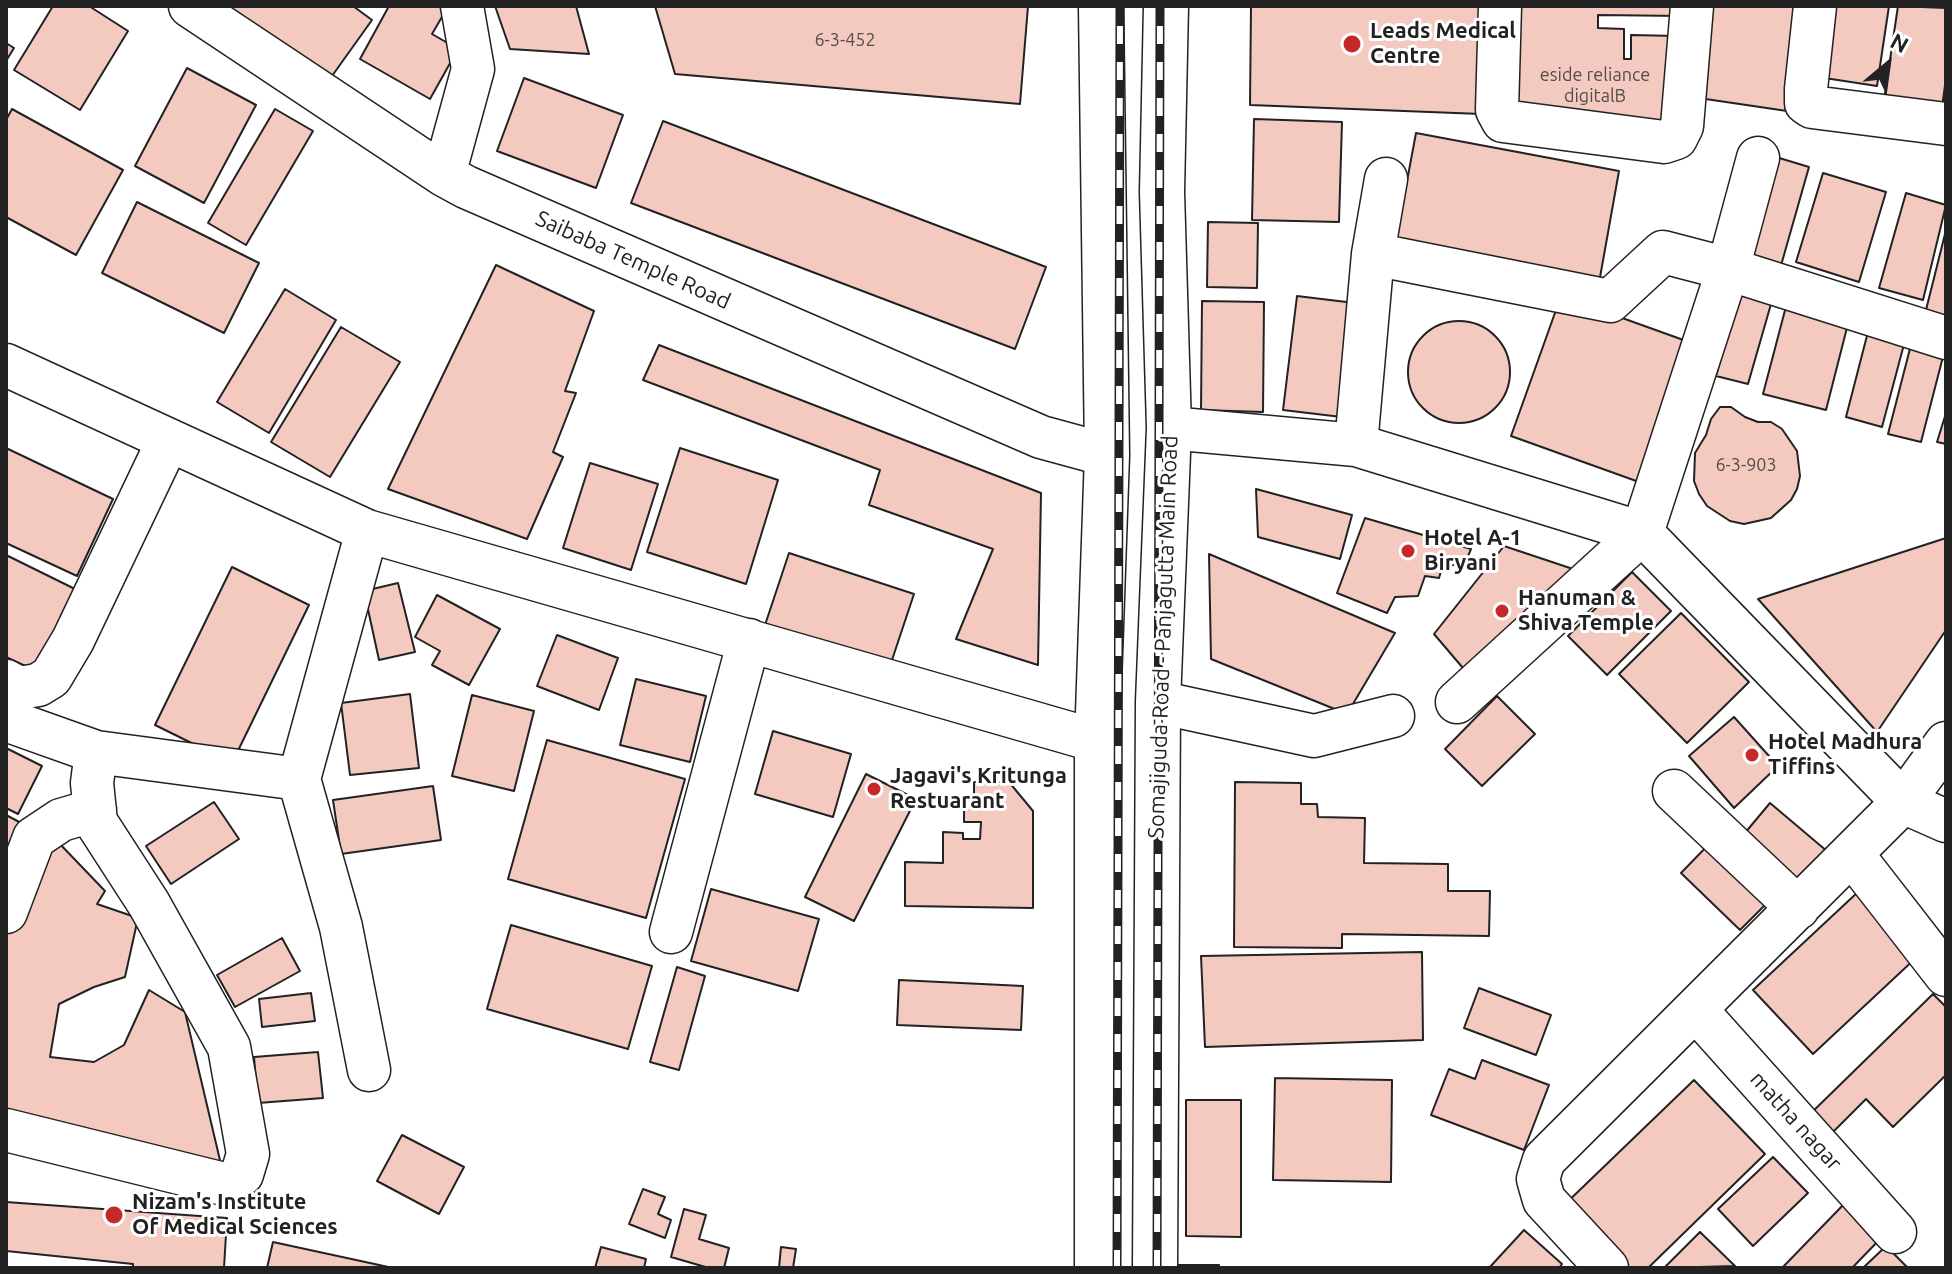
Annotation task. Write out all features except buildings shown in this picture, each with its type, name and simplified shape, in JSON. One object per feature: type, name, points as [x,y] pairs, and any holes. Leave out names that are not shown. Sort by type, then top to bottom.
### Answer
[{"type":"highway","points":[[1097,1268],[1097,741],[1107,455],[1101,6]]},
{"type":"highway","name":"Somajiguda Road - Panjagutta Main Road","points":[[1155,1268],[1158,702],[1169,428],[1162,192],[1166,6]]},
{"type":"street","name":"Saibaba Temple Road","points":[[190,6],[444,175],[1041,437],[1107,455]]},
{"type":"street","points":[[444,175],[473,69],[462,6]]},
{"type":"street","points":[[1500,6],[1497,110],[1503,121],[1664,142],[1676,138],[1682,126],[1692,6]]},
{"type":"street","points":[[1815,6],[1806,103],[1812,107],[1946,124]]},
{"type":"street","points":[[1457,702],[1642,533],[1728,269],[1758,158]]},
{"type":"street","points":[[1356,445],[1373,254],[1386,179]]},
{"type":"street","points":[[1373,254],[1610,301],[1663,252],[1728,269],[1946,338]]},
{"type":"street","points":[[6,365],[367,531],[1097,741]]},
{"type":"street","points":[[1169,428],[1356,445],[1642,533],[1903,802],[1946,821]]},
{"type":"street","points":[[6,681],[19,688],[38,685],[51,677],[73,640],[168,441]]},
{"type":"street","points":[[367,531],[299,779],[341,927],[369,1070]]},
{"type":"street","points":[[671,932],[749,640]]},
{"type":"street","points":[[1158,702],[1314,736],[1393,716]]},
{"type":"street","points":[[6,720],[96,752],[299,779]]},
{"type":"street","points":[[1607,1268],[1544,1200],[1538,1179],[1544,1160],[1903,802],[1946,743]]},
{"type":"street","points":[[6,1130],[228,1185],[242,1174],[248,1154],[229,1047],[149,904],[96,822],[92,783],[96,752]]},
{"type":"street","points":[[1674,791],[1798,908]]},
{"type":"street","points":[[6,912],[34,838],[61,820],[95,810]]},
{"type":"street","points":[[1852,854],[1946,975]]},
{"type":"street","name":"matha nagar","points":[[1696,1010],[1895,1232]]},
{"type":"railway","points":[[1117,1268],[1120,6]]},
{"type":"railway","points":[[1157,1268],[1160,6]]},
{"type":"place","name":"Leads Medical Centre","points":[[1352,44]]},
{"type":"place","name":"Hotel A-1 Biryani","points":[[1408,551]]},
{"type":"place","name":"Hanuman & Shiva Temple","points":[[1502,611]]},
{"type":"place","name":"Hotel Madhura Tiffins","points":[[1752,755]]},
{"type":"place","name":"Jagavi's Kritunga Restuarant","points":[[874,789]]},
{"type":"place","name":"Nizam's Institute Of Medical Sciences","points":[[114,1215]]}]
